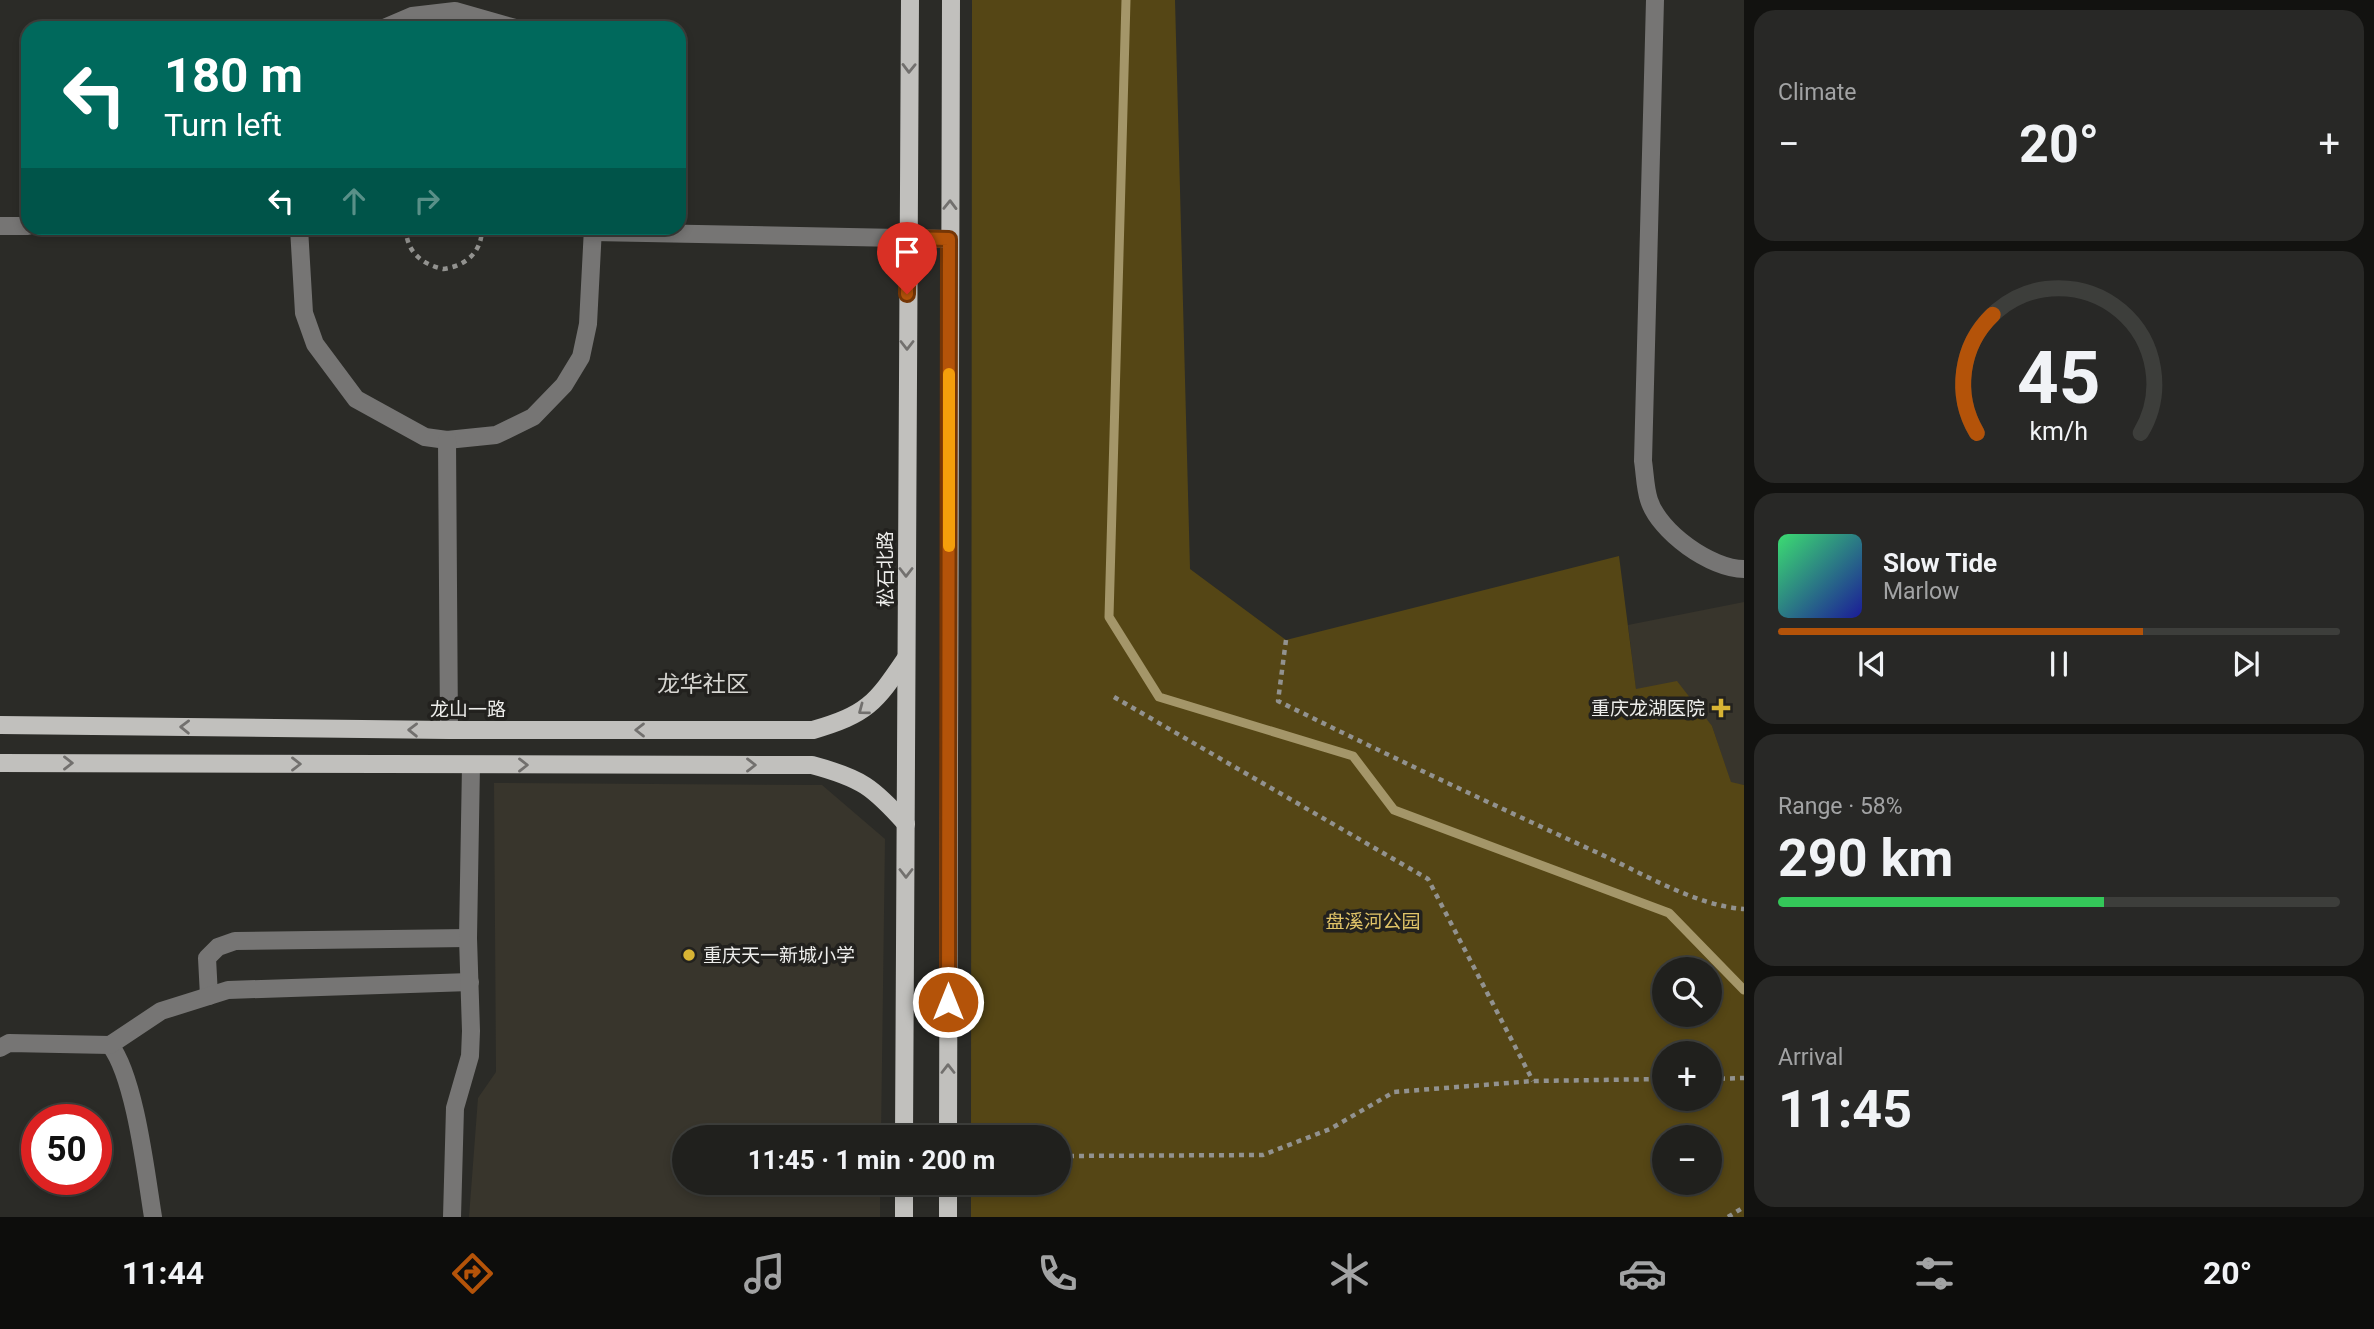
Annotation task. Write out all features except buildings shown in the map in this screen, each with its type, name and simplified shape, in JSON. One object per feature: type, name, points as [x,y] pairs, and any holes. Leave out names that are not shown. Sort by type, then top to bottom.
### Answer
[{"type":"main road","name":"松石北路","points":[[904,1125],[910,0]]},
{"type":"main road","points":[[948,1125],[951,0]]},
{"type":"main road","name":"龙山一路","points":[[0,725],[449,730],[813,730],[852,719],[880,698],[906,658]]},
{"type":"main road","points":[[0,763],[812,765],[847,775],[877,791],[906,824]]},
{"type":"main road","points":[[904,1195],[904,1217]]},
{"type":"main road","points":[[948,1195],[948,1217]]},
{"type":"street","points":[[1656,0],[1643,461],[1649,502],[1670,531],[1700,555],[1735,569],[1744,569]]},
{"type":"street","points":[[400,21],[455,5],[497,21]]},
{"type":"street","points":[[0,226],[21,226]]},
{"type":"street","points":[[686,232],[949,239]]},
{"type":"street","points":[[299,235],[304,313],[315,344],[356,399],[425,437],[447,440],[496,435],[533,417],[564,385],[581,357],[588,324],[593,235]]},
{"type":"street","points":[[447,440],[449,730]]},
{"type":"street","points":[[452,1217],[455,1108],[470,1056],[468,937],[471,765]]},
{"type":"street","points":[[209,996],[207,958],[218,947],[234,941],[468,937]]},
{"type":"street","points":[[0,1048],[9,1043],[110,1045],[161,1011],[228,990],[470,982]]},
{"type":"street","points":[[110,1045],[121,1059],[129,1089],[153,1217]]},
{"type":"path","points":[[407,235],[410,249],[418,259],[443,269],[468,261],[477,251],[481,235]]},
{"type":"path","points":[[1286,640],[1278,701],[1422,773],[1633,869],[1721,907],[1744,909]]},
{"type":"path","points":[[1114,697],[1428,879],[1533,1081]]},
{"type":"path","points":[[1722,1079],[1744,1078]]},
{"type":"path","points":[[1071,1156],[1263,1154],[1330,1129],[1394,1091],[1533,1081],[1652,1079]]},
{"type":"path","points":[[1728,1217],[1744,1208]]},
{"type":"shaded area","name":"重庆龙湖医院","points":[[1744,602],[1744,785],[1731,783],[1712,726],[1636,690],[1628,625]]},
{"type":"shaded area","name":"重庆天一新城小学","points":[[494,783],[822,785],[885,839],[881,1125],[672,1125],[672,1195],[880,1195],[880,1217],[469,1217],[478,1098],[496,1072]]},
{"type":"green space","name":"盘溪河公园","points":[[972,0],[1175,0],[1190,569],[1286,640],[1619,556],[1636,689],[1677,681],[1712,726],[1731,782],[1744,785],[1744,1217],[971,1217],[971,1195],[1071,1195],[1071,1125],[971,1125]]},
{"type":"waterway","points":[[1126,0],[1109,617],[1159,697],[1353,756],[1394,810],[1669,913],[1744,990]]},
{"type":"slow traffic","points":[[949,374],[949,546]]},
{"type":"place","name":"重庆龙湖医院","points":[[1721,708]]},
{"type":"place","name":"重庆天一新城小学","points":[[689,955]]},
{"type":"district","name":"龙华社区","points":[[703,684]]},
{"type":"route","points":[[907,294],[908,238],[949,239],[948,1002]]}]
